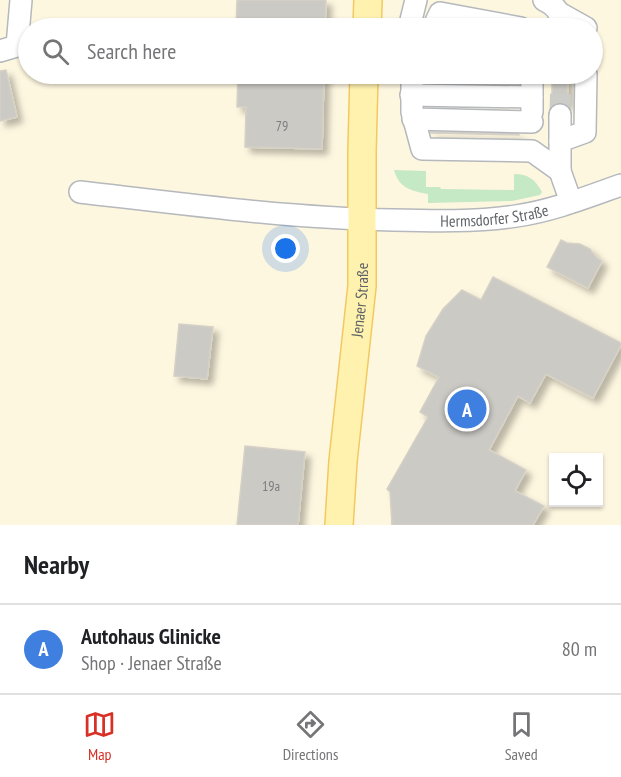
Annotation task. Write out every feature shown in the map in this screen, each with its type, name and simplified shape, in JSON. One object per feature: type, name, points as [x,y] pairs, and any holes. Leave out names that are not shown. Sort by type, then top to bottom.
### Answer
[{"type":"main road","points":[[367,18],[368,0]]},
{"type":"main road","name":"Jenaer Straße","points":[[339,525],[343,461],[362,286],[364,84]]},
{"type":"street","points":[[19,18],[21,0]]},
{"type":"street","points":[[412,18],[416,0]]},
{"type":"street","points":[[544,0],[553,4],[560,18]]},
{"type":"street","points":[[438,18],[440,13],[467,18]]},
{"type":"street","points":[[0,51],[17,46],[18,34]]},
{"type":"street","points":[[412,84],[413,119],[422,149],[532,151],[560,171]]},
{"type":"street","points":[[532,84],[532,151]]},
{"type":"street","points":[[560,141],[585,132],[586,84]]},
{"type":"street","points":[[411,95],[532,97]]},
{"type":"street","points":[[560,115],[560,171],[571,202]]},
{"type":"street","points":[[413,119],[532,122]]},
{"type":"street","name":"Hermsdorfer Straße","points":[[80,192],[281,215],[363,220],[478,220],[539,212],[621,185]]},
{"type":"shaded area","points":[[0,0],[621,0],[621,525],[0,525]]},
{"type":"green space","points":[[394,170],[426,171],[426,187],[440,187],[441,189],[514,190],[514,174],[519,174],[531,178],[542,192],[540,195],[512,201],[428,203],[428,194],[406,188],[399,181]]},
{"type":"building","points":[[237,0],[326,0],[325,18],[236,18]]},
{"type":"building","points":[[6,70],[17,117],[0,121],[0,71]]},
{"type":"building","points":[[238,84],[324,84],[322,149],[245,147],[246,107],[237,107]]},
{"type":"building","points":[[552,84],[568,84],[567,105],[559,102],[552,106]]},
{"type":"building","points":[[431,133],[519,134],[519,135]]},
{"type":"building","points":[[561,240],[580,244],[590,249],[602,261],[588,288],[547,267]]},
{"type":"building","points":[[493,277],[621,345],[593,398],[546,374],[530,403],[518,396],[489,450],[526,470],[515,491],[544,506],[533,525],[392,525],[390,492],[387,489],[428,417],[420,412],[439,377],[417,366],[426,336],[443,309],[462,290],[481,300]]},
{"type":"building","points":[[179,324],[213,327],[207,379],[174,376]]},
{"type":"building","points":[[245,446],[305,452],[298,525],[237,525]]},
{"type":"tunnel","points":[[560,115],[561,84]]},
{"type":"place","name":"Autohaus Glinicke","points":[[467,409]]}]
